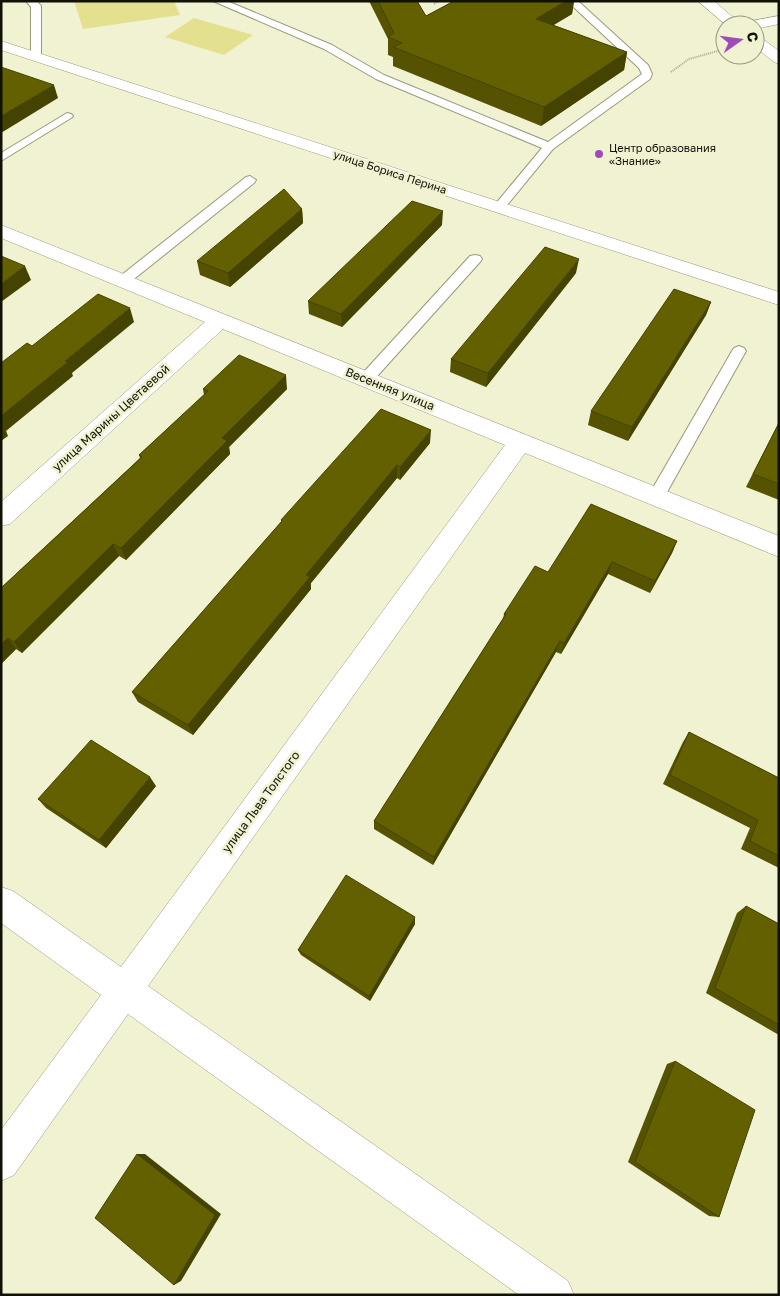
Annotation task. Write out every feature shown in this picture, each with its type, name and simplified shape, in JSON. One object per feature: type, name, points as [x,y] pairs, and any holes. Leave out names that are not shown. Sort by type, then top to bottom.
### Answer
[{"type":"street","points":[[705,1],[722,15]]},
{"type":"street","points":[[765,22],[779,20]]},
{"type":"street","name":"улица Бориса Перина","points":[[1,45],[779,299]]},
{"type":"street","points":[[765,48],[779,59]]},
{"type":"street","name":"Весенняя улица","points":[[1,230],[779,547]]},
{"type":"street","name":"улица Марины Цветаевой","points":[[1,517],[220,320]]},
{"type":"street","name":"улица Льва Толстого","points":[[1,1162],[520,442]]},
{"type":"street","points":[[1,903],[554,1295]]},
{"type":"lane","points":[[31,1],[36,6],[36,57]]},
{"type":"lane","points":[[218,1],[328,47],[380,77],[549,147]]},
{"type":"lane","points":[[499,207],[549,147],[646,77],[647,74],[644,67],[572,1]]},
{"type":"lane","points":[[1,158],[67,116]]},
{"type":"lane","points":[[124,280],[250,180]]},
{"type":"lane","points":[[366,379],[475,259]]},
{"type":"lane","points":[[656,497],[739,351]]},
{"type":"path","points":[[434,4],[438,1]]},
{"type":"path","points":[[646,77],[667,74],[689,59],[715,52]]},
{"type":"shaded area","points":[[74,1],[174,1],[180,15],[83,29]]},
{"type":"shaded area","points":[[194,18],[253,35],[224,55],[165,37]]},
{"type":"building","points":[[378,1],[417,1],[426,16],[454,1],[566,1],[536,19],[627,52],[544,107],[393,47],[402,43],[388,37],[394,33]]},
{"type":"building","points":[[1,67],[54,85],[1,116]]},
{"type":"building","points":[[284,189],[302,209],[228,273],[197,261]]},
{"type":"building","points":[[412,201],[443,211],[341,314],[308,301]]},
{"type":"building","points":[[545,247],[579,259],[488,373],[451,359]]},
{"type":"building","points":[[1,256],[25,266],[1,284]]},
{"type":"building","points":[[674,289],[711,302],[632,427],[591,411]]},
{"type":"building","points":[[98,294],[130,308],[65,361],[68,362],[1,416],[1,363],[27,343],[32,346]]},
{"type":"building","points":[[239,355],[286,375],[222,438],[227,441],[121,548],[113,544],[14,642],[8,638],[1,644],[1,588],[142,457],[139,455],[208,391],[203,389]]},
{"type":"building","points":[[381,409],[431,430],[400,467],[397,465],[306,575],[310,577],[188,725],[132,692],[281,520]]},
{"type":"building","points":[[779,423],[779,484],[753,474]]},
{"type":"building","points":[[591,504],[677,541],[655,581],[612,562],[564,643],[560,641],[434,857],[374,821],[535,566],[548,572]]},
{"type":"building","points":[[689,732],[779,778],[779,856],[750,841],[758,820],[670,775]]},
{"type":"building","points":[[91,740],[150,777],[99,840],[38,799]]},
{"type":"building","points":[[346,875],[415,917],[369,996],[298,950]]},
{"type":"building","points":[[746,906],[779,924],[779,1025],[715,988]]},
{"type":"building","points":[[675,1061],[755,1110],[719,1217],[635,1162]]},
{"type":"building","points":[[137,1154],[215,1215],[174,1285],[95,1218]]},
{"type":"place","name":"Центр образования «Знание»","points":[[599,154]]}]
